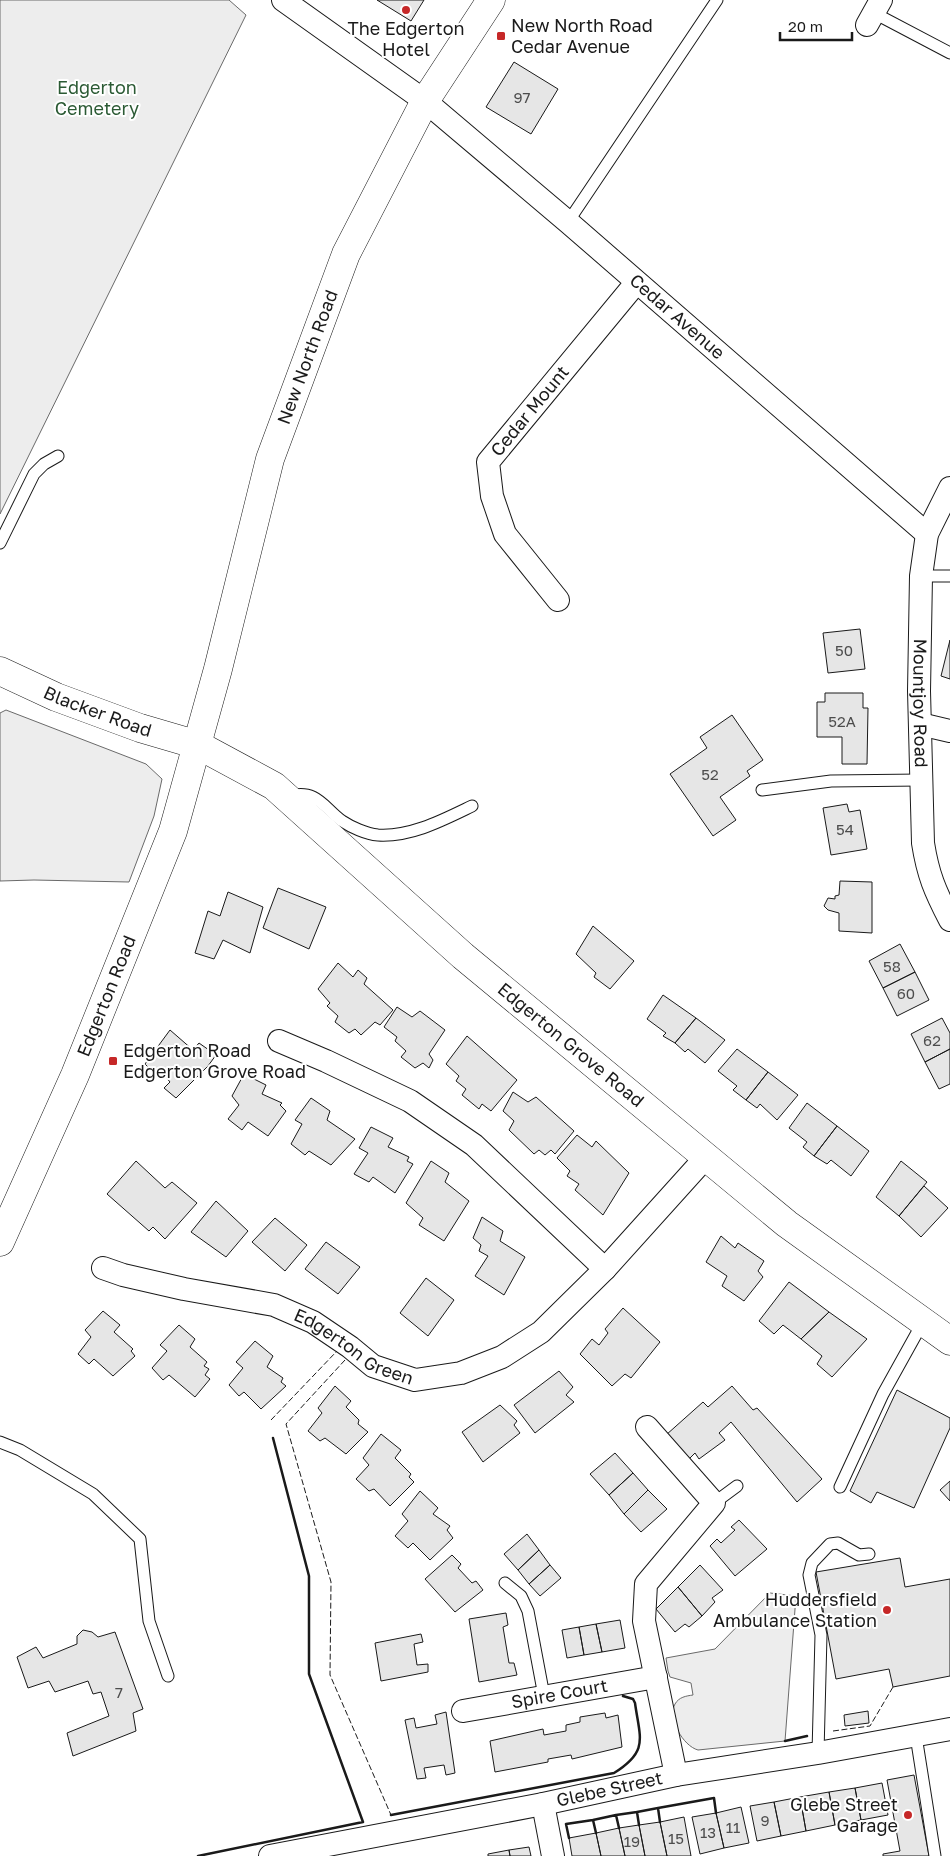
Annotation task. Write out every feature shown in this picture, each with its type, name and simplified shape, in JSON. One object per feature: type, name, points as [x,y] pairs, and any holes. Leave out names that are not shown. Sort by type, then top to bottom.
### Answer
[{"type":"main road","name":"New North Road","points":[[198,745],[270,459],[346,254],[425,101],[491,0]]},
{"type":"main road","name":"Blacker Road","points":[[0,671],[56,697],[140,728],[198,745]]},
{"type":"main road","name":"Edgerton Grove Road","points":[[198,745],[274,786],[463,956],[787,1224],[950,1341]]},
{"type":"main road","name":"Edgerton Road","points":[[0,1242],[74,1075],[173,832],[198,745]]},
{"type":"street","name":"Cedar Avenue","points":[[283,0],[425,101],[568,222],[927,534]]},
{"type":"street","name":"Cedar Mount","points":[[558,600],[505,534],[492,496],[488,462],[636,283]]},
{"type":"street","name":"Mountjoy Road","points":[[950,488],[927,534],[921,576],[918,691],[923,843],[929,875],[950,920]]},
{"type":"street","points":[[920,724],[950,731]]},
{"type":"street","points":[[279,1041],[410,1101],[474,1145],[605,1269]]},
{"type":"street","name":"Edgerton Green","points":[[103,1268],[175,1287],[274,1306],[313,1322],[374,1366],[415,1380],[461,1374],[502,1357],[541,1332],[605,1269],[706,1157]]},
{"type":"street","points":[[648,1427],[714,1503],[646,1584],[644,1621],[676,1775]]},
{"type":"street","name":"Spire Court","points":[[462,1711],[656,1677]]},
{"type":"street","name":"Glebe Street","points":[[270,1856],[543,1804],[676,1775],[818,1753],[950,1729]]},
{"type":"street","points":[[543,1804],[553,1856]]},
{"type":"lane","points":[[568,222],[717,0]]},
{"type":"lane","points":[[874,13],[950,53]]},
{"type":"lane","points":[[0,543],[34,474],[44,464],[58,456]]},
{"type":"lane","points":[[921,576],[950,576]]},
{"type":"lane","points":[[762,790],[831,782],[921,780]]},
{"type":"lane","points":[[286,798],[300,794],[320,800],[341,820],[351,826],[376,835],[398,833],[432,825],[472,806]]},
{"type":"lane","points":[[840,1487],[883,1394],[923,1322]]},
{"type":"lane","points":[[0,1442],[20,1450],[94,1494],[140,1539],[149,1621],[168,1676]]},
{"type":"lane","points":[[714,1503],[737,1486]]},
{"type":"lane","points":[[818,1753],[824,1634],[809,1575],[812,1563],[830,1544],[838,1543],[859,1554],[869,1554]]},
{"type":"lane","points":[[505,1582],[521,1596],[528,1611],[544,1696]]},
{"type":"lane","points":[[916,1736],[935,1856]]},
{"type":"green space","name":"Edgerton Cemetery","points":[[0,0],[229,0],[246,15],[0,514]]},
{"type":"green space","points":[[6,710],[146,764],[162,779],[154,816],[129,882],[0,881],[0,713]]},
{"type":"green space","points":[[770,1593],[796,1596],[785,1741],[698,1750],[687,1743],[682,1737],[673,1717],[675,1704],[683,1697],[693,1695],[691,1683],[670,1677],[666,1658],[715,1649]]},
{"type":"building","name":"The Edgerton Hotel","points":[[377,0],[424,0],[411,21]]},
{"type":"building","points":[[514,62],[558,89],[531,134],[486,107]]},
{"type":"building","points":[[860,629],[865,669],[828,673],[823,633]]},
{"type":"building","points":[[950,640],[950,679],[941,676]]},
{"type":"building","points":[[825,693],[863,693],[863,708],[868,708],[867,764],[842,764],[842,737],[817,737],[817,702],[825,702]]},
{"type":"building","points":[[732,715],[763,760],[747,771],[750,776],[720,797],[736,820],[713,836],[670,774],[707,748],[700,737]]},
{"type":"building","points":[[847,804],[849,812],[860,810],[867,849],[831,855],[823,808]]},
{"type":"building","points":[[840,881],[872,882],[872,933],[839,931],[839,913],[828,910],[824,906],[828,898],[835,899],[835,896],[839,895]]},
{"type":"building","points":[[278,888],[326,907],[309,949],[263,928]]},
{"type":"building","points":[[228,892],[263,907],[250,953],[223,940],[214,959],[195,953],[208,911],[220,916]]},
{"type":"building","points":[[593,926],[634,961],[610,989],[594,977],[596,973],[576,954]]},
{"type":"building","points":[[900,944],[915,972],[883,988],[869,961]]},
{"type":"building","points":[[338,963],[353,977],[358,970],[367,978],[364,984],[393,1010],[380,1025],[375,1022],[361,1035],[355,1029],[349,1033],[335,1022],[338,1016],[327,1006],[330,1003],[318,989]]},
{"type":"building","points":[[915,972],[929,1000],[897,1016],[883,988]]},
{"type":"building","points":[[663,995],[696,1018],[675,1043],[663,1036],[666,1033],[647,1019]]},
{"type":"building","points":[[397,1007],[412,1017],[420,1011],[445,1030],[429,1054],[433,1060],[429,1068],[423,1063],[415,1068],[401,1057],[406,1051],[395,1041],[397,1037],[384,1027]]},
{"type":"building","points":[[696,1018],[725,1040],[705,1063],[688,1049],[685,1052],[675,1043]]},
{"type":"building","points":[[942,1018],[950,1033],[950,1049],[925,1062],[911,1034]]},
{"type":"building","points":[[170,1030],[193,1050],[199,1043],[216,1055],[208,1066],[176,1098],[164,1088],[170,1082],[160,1070],[156,1075],[145,1064]]},
{"type":"building","points":[[467,1036],[517,1080],[491,1111],[482,1104],[479,1109],[462,1095],[466,1089],[456,1081],[459,1076],[446,1064]]},
{"type":"building","points":[[737,1049],[768,1072],[746,1100],[733,1090],[737,1086],[718,1071]]},
{"type":"building","points":[[950,1049],[950,1084],[939,1089],[925,1062]]},
{"type":"building","points":[[768,1072],[798,1095],[777,1120],[760,1104],[757,1108],[746,1100]]},
{"type":"building","points":[[244,1074],[266,1085],[262,1094],[282,1103],[280,1105],[286,1111],[268,1136],[248,1122],[242,1130],[228,1119],[239,1105],[232,1096]]},
{"type":"building","points":[[513,1092],[528,1102],[536,1097],[574,1131],[555,1154],[551,1150],[545,1155],[539,1150],[534,1154],[509,1130],[514,1121],[503,1111]]},
{"type":"building","points":[[311,1098],[330,1111],[327,1120],[355,1139],[331,1165],[309,1151],[305,1155],[291,1144],[302,1124],[295,1120]]},
{"type":"building","points":[[807,1103],[837,1126],[814,1156],[803,1147],[807,1142],[789,1128]]},
{"type":"building","points":[[837,1126],[869,1151],[851,1176],[831,1160],[827,1164],[814,1156]]},
{"type":"building","points":[[371,1127],[393,1138],[388,1147],[409,1157],[407,1161],[413,1164],[395,1193],[373,1177],[369,1182],[354,1174],[368,1153],[359,1148]]},
{"type":"building","points":[[577,1135],[592,1147],[596,1141],[629,1173],[603,1215],[575,1190],[579,1184],[567,1176],[570,1171],[557,1158]]},
{"type":"building","points":[[136,1161],[165,1188],[172,1182],[197,1203],[165,1239],[153,1227],[149,1231],[107,1194]]},
{"type":"building","points":[[431,1161],[449,1173],[445,1182],[469,1201],[444,1241],[419,1225],[423,1218],[406,1203]]},
{"type":"building","points":[[901,1161],[927,1182],[899,1216],[876,1197]]},
{"type":"building","points":[[924,1186],[948,1208],[921,1237],[899,1216]]},
{"type":"building","points":[[216,1201],[248,1231],[226,1257],[191,1232]]},
{"type":"building","points":[[482,1217],[503,1231],[500,1241],[525,1257],[504,1295],[475,1276],[488,1256],[479,1251],[481,1245],[473,1238]]},
{"type":"building","points":[[275,1218],[307,1245],[285,1271],[252,1242]]},
{"type":"building","points":[[721,1236],[735,1248],[738,1243],[764,1261],[758,1271],[763,1277],[744,1301],[722,1286],[727,1276],[706,1262]]},
{"type":"building","points":[[326,1242],[360,1267],[338,1294],[305,1269]]},
{"type":"building","points":[[426,1278],[454,1300],[428,1336],[400,1313]]},
{"type":"building","points":[[789,1282],[829,1312],[801,1339],[783,1325],[774,1334],[759,1321]]},
{"type":"building","points":[[623,1308],[660,1342],[631,1378],[625,1374],[612,1386],[580,1354],[592,1339],[599,1345],[608,1333],[605,1329]]},
{"type":"building","points":[[103,1311],[120,1325],[114,1332],[133,1349],[131,1351],[135,1356],[113,1376],[94,1359],[89,1364],[78,1354],[91,1337],[85,1330]]},
{"type":"building","points":[[829,1312],[867,1339],[832,1377],[817,1364],[822,1356],[801,1339]]},
{"type":"building","points":[[179,1325],[195,1339],[190,1347],[207,1362],[204,1366],[209,1369],[205,1375],[210,1379],[195,1397],[169,1375],[163,1380],[152,1368],[167,1351],[160,1345]]},
{"type":"building","points":[[255,1341],[273,1356],[267,1367],[283,1378],[281,1382],[286,1386],[261,1409],[244,1392],[239,1396],[229,1385],[243,1368],[236,1362]]},
{"type":"building","points":[[559,1371],[573,1387],[566,1395],[574,1402],[535,1433],[514,1405]]},
{"type":"building","points":[[335,1386],[351,1401],[346,1407],[359,1420],[358,1424],[368,1432],[346,1454],[325,1438],[320,1441],[308,1431],[322,1413],[318,1408]]},
{"type":"building","points":[[732,1386],[753,1410],[757,1408],[822,1479],[797,1502],[731,1422],[719,1433],[725,1440],[699,1459],[695,1453],[688,1460],[666,1435],[703,1402],[708,1407]]},
{"type":"building","points":[[897,1390],[950,1418],[950,1428],[914,1508],[877,1492],[871,1503],[850,1491]]},
{"type":"building","points":[[500,1405],[517,1421],[514,1425],[520,1433],[483,1462],[462,1432]]},
{"type":"building","points":[[381,1434],[401,1450],[395,1458],[411,1474],[409,1477],[414,1482],[390,1506],[374,1489],[369,1491],[356,1479],[369,1465],[363,1458]]},
{"type":"building","points":[[615,1453],[633,1473],[609,1495],[590,1474]]},
{"type":"building","points":[[633,1473],[648,1490],[624,1514],[609,1495]]},
{"type":"building","points":[[950,1481],[950,1501],[940,1490]]},
{"type":"building","points":[[648,1490],[667,1509],[641,1532],[624,1514]]},
{"type":"building","points":[[420,1491],[438,1508],[433,1514],[450,1526],[447,1530],[453,1538],[430,1560],[413,1543],[408,1548],[395,1536],[408,1521],[402,1514]]},
{"type":"building","points":[[739,1520],[767,1549],[735,1576],[710,1546],[717,1539],[721,1543],[735,1530],[731,1527]]},
{"type":"building","points":[[527,1534],[539,1550],[518,1570],[504,1554]]},
{"type":"building","points":[[539,1550],[550,1565],[529,1584],[518,1570]]},
{"type":"building","points":[[452,1555],[461,1564],[458,1568],[472,1583],[476,1581],[483,1590],[455,1612],[425,1579]]},
{"type":"building","name":"Huddersfield Ambulance Station","points":[[900,1558],[905,1587],[950,1579],[950,1676],[893,1687],[889,1669],[836,1679],[816,1572]]},
{"type":"building","points":[[550,1565],[561,1578],[540,1596],[529,1584]]},
{"type":"building","points":[[700,1565],[723,1590],[712,1598],[715,1602],[702,1616],[678,1587]]},
{"type":"building","points":[[678,1587],[702,1616],[689,1627],[685,1624],[675,1632],[656,1609]]},
{"type":"building","points":[[506,1613],[508,1625],[503,1627],[509,1663],[514,1663],[517,1675],[479,1682],[469,1619]]},
{"type":"building","points":[[620,1620],[625,1648],[602,1652],[596,1624]]},
{"type":"building","points":[[596,1624],[602,1652],[584,1655],[579,1627]]},
{"type":"building","points":[[579,1627],[584,1655],[567,1658],[562,1630]]},
{"type":"building","points":[[83,1630],[92,1632],[98,1637],[115,1632],[143,1709],[133,1713],[136,1731],[73,1756],[67,1733],[109,1716],[101,1692],[93,1694],[88,1681],[55,1692],[49,1681],[28,1688],[17,1657],[36,1647],[43,1658],[77,1644],[77,1636]]},
{"type":"building","points":[[421,1634],[423,1642],[414,1644],[417,1665],[428,1664],[428,1672],[381,1681],[375,1643]]},
{"type":"building","points":[[868,1711],[869,1723],[845,1726],[844,1715]]},
{"type":"building","points":[[446,1712],[455,1773],[446,1775],[444,1765],[424,1768],[426,1778],[417,1779],[405,1720],[414,1718],[416,1728],[437,1724],[435,1715]]},
{"type":"building","points":[[605,1713],[606,1718],[618,1715],[622,1747],[572,1759],[571,1755],[548,1759],[548,1762],[495,1772],[490,1741],[543,1729],[544,1735],[566,1731],[566,1725],[580,1722],[580,1717]]},
{"type":"building","name":"Glebe Street Garage","points":[[914,1775],[929,1856],[883,1856],[883,1854],[900,1851],[887,1780]]},
{"type":"building","points":[[882,1783],[888,1815],[861,1820],[855,1788]]},
{"type":"building","points":[[855,1788],[861,1820],[835,1825],[829,1792]]},
{"type":"building","points":[[829,1792],[835,1825],[806,1831],[800,1797]]},
{"type":"building","points":[[800,1797],[806,1831],[781,1836],[774,1802]]},
{"type":"building","points":[[774,1802],[781,1836],[757,1841],[750,1806]]},
{"type":"building","points":[[741,1807],[749,1843],[724,1848],[716,1813]]},
{"type":"building","points":[[716,1813],[724,1848],[700,1854],[692,1817]]},
{"type":"building","points":[[684,1817],[691,1856],[667,1856],[660,1822]]},
{"type":"building","points":[[660,1822],[667,1856],[645,1856],[639,1825]]},
{"type":"building","points":[[639,1825],[645,1856],[625,1856],[619,1828]]},
{"type":"building","points":[[619,1828],[625,1856],[601,1856],[596,1833]]},
{"type":"building","points":[[596,1833],[601,1856],[572,1856],[569,1838]]},
{"type":"building","points":[[529,1847],[531,1856],[510,1856],[509,1850]]},
{"type":"building","points":[[509,1850],[510,1856],[488,1856],[488,1854]]},
{"type":"fence","points":[[271,1420],[337,1351]]},
{"type":"fence","points":[[345,1360],[286,1424],[331,1582],[330,1675],[391,1815]]},
{"type":"fence","points":[[833,1731],[870,1726],[893,1687]]},
{"type":"wall","points":[[198,1856],[363,1822],[309,1674],[309,1576],[273,1438]]},
{"type":"wall","points":[[391,1815],[614,1773],[633,1758],[640,1743],[635,1703],[633,1699],[623,1696]]},
{"type":"wall","points":[[785,1741],[807,1736]]},
{"type":"wall","points":[[658,1808],[714,1798],[716,1813]]},
{"type":"wall","points":[[637,1812],[658,1808],[660,1822]]},
{"type":"wall","points":[[616,1815],[637,1812],[639,1825]]},
{"type":"wall","points":[[593,1820],[616,1815],[619,1828]]},
{"type":"wall","points":[[569,1838],[566,1824],[593,1820],[596,1833]]},
{"type":"place","name":"The Edgerton Hotel","points":[[406,10]]},
{"type":"place","name":"New North Road Cedar Avenue","points":[[501,36]]},
{"type":"place","name":"Edgerton Road Edgerton Grove Road","points":[[113,1061]]},
{"type":"place","name":"Huddersfield Ambulance Station","points":[[887,1610]]},
{"type":"place","name":"Glebe Street Garage","points":[[908,1815]]}]
